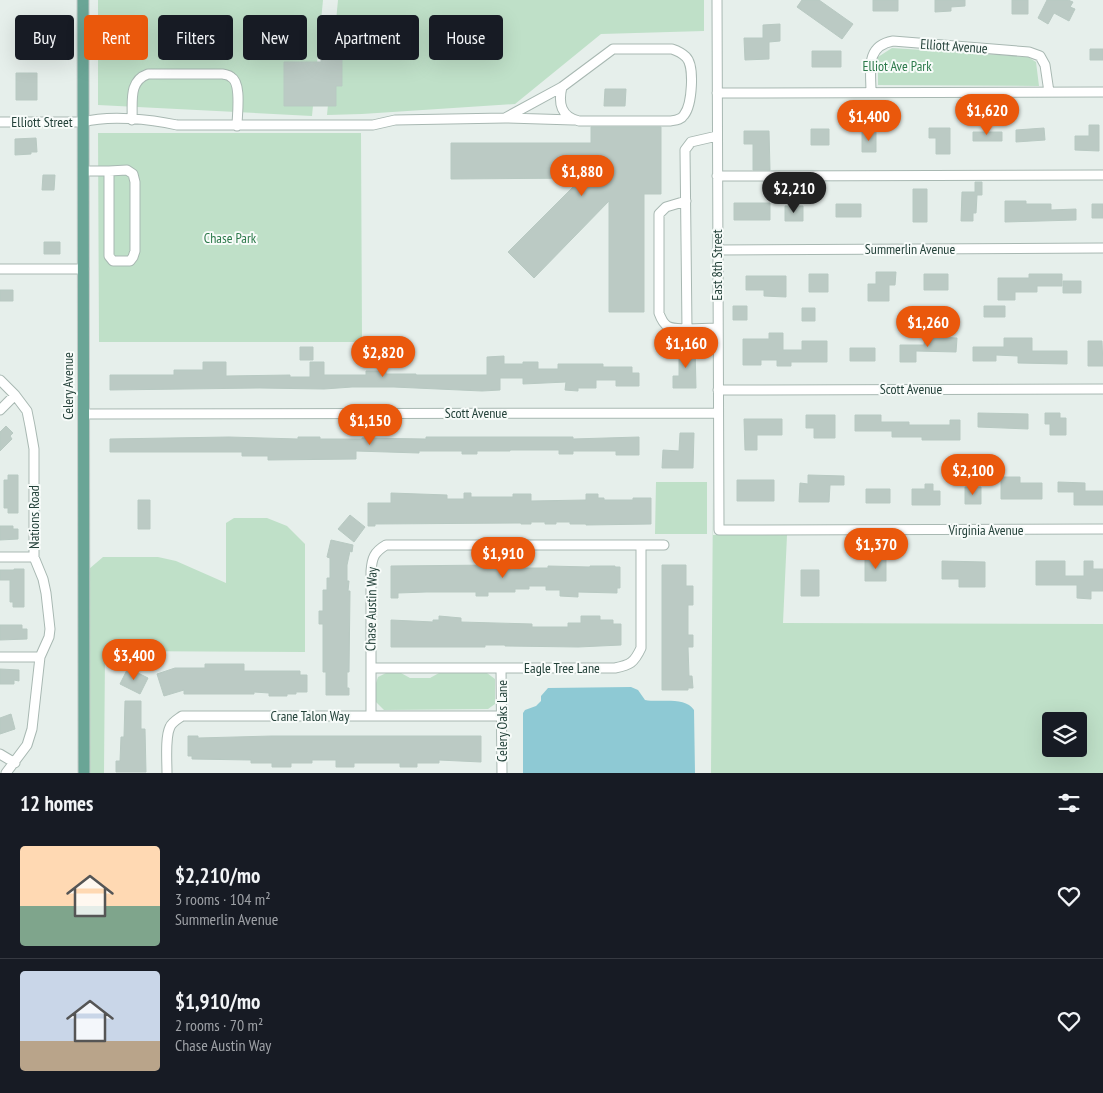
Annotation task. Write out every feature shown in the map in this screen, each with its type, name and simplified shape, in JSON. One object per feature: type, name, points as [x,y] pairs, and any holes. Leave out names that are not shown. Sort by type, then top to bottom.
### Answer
[{"type":"main road","name":"Celery Avenue","points":[[83,0],[84,773]]},
{"type":"street","name":"East 8th Street","points":[[717,0],[718,530]]},
{"type":"street","name":"Elliott Avenue","points":[[871,92],[872,58],[876,48],[884,43],[893,42],[1029,52],[1040,56],[1045,66],[1048,92]]},
{"type":"street","name":"Elliott Street","points":[[0,122],[83,122],[93,119],[153,120],[177,124],[236,126],[373,125],[395,120],[506,118],[678,120],[684,115],[691,98],[688,58],[672,49],[613,49],[562,87]]},
{"type":"street","points":[[132,120],[134,87],[139,77],[148,74],[223,74],[231,77],[236,82],[238,93],[236,126]]},
{"type":"street","points":[[506,118],[562,87]]},
{"type":"street","points":[[562,87],[560,94],[561,107],[569,117],[575,120]]},
{"type":"street","points":[[717,93],[1103,92]]},
{"type":"street","points":[[687,329],[686,150],[691,142],[717,136]]},
{"type":"street","points":[[84,170],[127,170],[133,174],[135,182],[135,251],[130,261],[113,261],[109,256],[109,171]]},
{"type":"street","points":[[717,176],[1103,175]]},
{"type":"street","points":[[686,201],[666,207],[659,214],[659,313],[663,323],[669,328],[718,328]]},
{"type":"street","name":"Summerlin Avenue","points":[[717,250],[1103,248]]},
{"type":"street","points":[[0,269],[84,269]]},
{"type":"street","name":"Nations Road","points":[[0,380],[15,394],[27,411],[34,449],[34,557],[43,579],[50,629],[49,637],[40,657],[32,729],[27,745],[6,773]]},
{"type":"street","name":"Scott Avenue","points":[[718,390],[1103,389]]},
{"type":"street","points":[[0,410],[15,394]]},
{"type":"street","name":"Scott Avenue","points":[[83,414],[718,413]]},
{"type":"street","name":"Virginia Avenue","points":[[718,530],[1103,529]]},
{"type":"street","name":"Chase Austin Way","points":[[371,716],[372,558],[378,550],[386,545],[664,545]]},
{"type":"street","name":"Eagle Tree Lane","points":[[371,668],[615,668],[628,666],[636,658],[641,648],[641,545]]},
{"type":"street","points":[[0,557],[34,557]]},
{"type":"street","points":[[0,657],[40,657]]},
{"type":"street","name":"Celery Oaks Lane","points":[[502,668],[502,773]]},
{"type":"street","name":"Crane Talon Way","points":[[167,773],[170,727],[182,716],[502,716]]},
{"type":"street","points":[[0,754],[15,763]]},
{"type":"green space","points":[[98,0],[323,0],[322,15],[317,15],[317,60],[312,116],[98,105],[98,60],[148,60],[148,15],[98,15]]},
{"type":"green space","points":[[338,0],[704,0],[704,31],[601,34],[515,104],[327,115],[332,60],[419,60],[419,15],[337,15]]},
{"type":"green space","name":"Elliot Ave Park","points":[[892,48],[1028,57],[1036,62],[1039,86],[878,85],[878,57]]},
{"type":"green space","name":"Chase Park","points":[[98,133],[361,133],[362,342],[99,342]]},
{"type":"green space","points":[[656,482],[707,482],[707,534],[655,534]]},
{"type":"green space","points":[[713,491],[713,535],[787,535],[783,623],[1103,624],[1103,773],[711,773]]},
{"type":"green space","points":[[234,518],[267,518],[287,526],[305,544],[305,652],[107,651],[105,655],[104,773],[89,773],[89,569],[103,557],[158,557],[176,561],[226,583],[226,523]]},
{"type":"green space","points":[[386,673],[401,673],[410,678],[430,678],[439,673],[487,673],[495,679],[495,704],[488,709],[384,710],[376,702],[376,683],[378,677]]},
{"type":"water","points":[[631,687],[638,690],[645,700],[678,701],[685,703],[694,710],[695,773],[523,773],[523,713],[541,701],[541,696],[548,688]]},
{"type":"building","points":[[802,0],[819,0],[853,24],[842,39],[797,7]]},
{"type":"building","points":[[873,0],[898,0],[898,11],[873,11]]},
{"type":"building","points":[[935,0],[965,0],[965,6],[951,7],[951,11],[935,12]]},
{"type":"building","points":[[1012,0],[1028,0],[1028,14],[1012,14]]},
{"type":"building","points":[[1047,0],[1068,0],[1073,2],[1070,7],[1075,9],[1069,21],[1054,13],[1048,24],[1038,18]]},
{"type":"building","points":[[780,24],[780,41],[769,42],[769,59],[745,60],[744,38],[763,38],[763,25]]},
{"type":"building","points":[[1090,49],[1103,49],[1103,60],[1090,60]]},
{"type":"building","points":[[812,51],[841,51],[841,67],[812,67]]},
{"type":"building","points":[[321,60],[342,60],[342,86],[336,86],[336,106],[284,106],[284,62],[321,62]]},
{"type":"building","points":[[16,73],[37,73],[37,100],[16,100]]},
{"type":"building","points":[[605,89],[626,89],[625,106],[604,106]]},
{"type":"building","points":[[1089,125],[1099,125],[1099,151],[1075,150],[1075,136],[1089,136]]},
{"type":"building","points":[[591,127],[661,127],[661,194],[644,194],[644,312],[609,312],[609,201],[534,278],[508,252],[582,178],[451,179],[451,143],[591,143]]},
{"type":"building","points":[[929,128],[950,128],[950,154],[936,154],[936,138],[929,138]]},
{"type":"building","points":[[1044,128],[1045,140],[1016,142],[1016,130]]},
{"type":"building","points":[[811,129],[829,129],[829,145],[811,145]]},
{"type":"building","points":[[744,131],[769,131],[770,170],[753,170],[753,144],[744,144]]},
{"type":"building","points":[[862,131],[876,131],[876,152],[862,152]]},
{"type":"building","points":[[973,132],[1002,132],[1002,141],[973,141]]},
{"type":"building","points":[[36,138],[37,152],[15,155],[15,139]]},
{"type":"building","points":[[43,175],[55,175],[54,190],[42,190]]},
{"type":"building","points":[[975,182],[982,182],[982,195],[977,195],[976,213],[973,213],[973,221],[961,221],[962,192],[975,192]]},
{"type":"building","points":[[913,189],[927,189],[927,222],[913,222]]},
{"type":"building","points":[[1005,201],[1026,201],[1026,204],[1051,204],[1051,210],[1076,209],[1076,220],[1005,222]]},
{"type":"building","points":[[734,203],[770,203],[770,220],[734,220]]},
{"type":"building","points":[[836,204],[861,204],[861,217],[836,217]]},
{"type":"building","points":[[1092,204],[1103,204],[1103,218],[1092,218]]},
{"type":"building","points":[[785,206],[803,206],[803,221],[785,221]]},
{"type":"building","points":[[44,242],[60,242],[60,254],[44,254]]},
{"type":"building","points":[[876,272],[896,272],[895,285],[889,285],[889,301],[868,301],[868,284],[876,284]]},
{"type":"building","points":[[809,274],[828,274],[828,292],[809,292]]},
{"type":"building","points":[[924,274],[948,274],[948,290],[924,290]]},
{"type":"building","points":[[1029,274],[1062,274],[1062,286],[1037,286],[1037,292],[1015,292],[1015,300],[998,300],[998,278],[1029,278]]},
{"type":"building","points":[[746,276],[786,276],[786,297],[764,296],[764,290],[746,290]]},
{"type":"building","points":[[1063,281],[1081,281],[1081,293],[1063,293]]},
{"type":"building","points":[[0,290],[13,290],[13,301],[0,301]]},
{"type":"building","points":[[733,306],[747,306],[747,320],[733,320]]},
{"type":"building","points":[[984,306],[1005,306],[1005,317],[984,317]]},
{"type":"building","points":[[802,308],[815,308],[815,321],[802,321]]},
{"type":"building","points":[[769,333],[783,333],[783,350],[802,350],[802,341],[827,341],[827,362],[791,362],[791,366],[777,366],[777,360],[761,360],[761,365],[743,365],[743,339],[769,339]]},
{"type":"building","points":[[925,337],[957,338],[956,352],[916,351],[916,362],[900,362],[900,345],[924,345]]},
{"type":"building","points":[[1004,338],[1032,338],[1032,351],[1067,351],[1067,364],[1018,363],[1018,356],[996,355],[996,361],[973,361],[973,347],[1004,347]]},
{"type":"building","points":[[1088,341],[1102,341],[1103,366],[1088,366]]},
{"type":"building","points":[[300,347],[313,347],[313,360],[300,360]]},
{"type":"building","points":[[679,347],[695,347],[696,388],[673,388],[673,376],[679,376]]},
{"type":"building","points":[[850,348],[875,348],[875,361],[850,361]]},
{"type":"building","points":[[504,356],[504,364],[538,362],[538,369],[558,369],[558,364],[603,364],[603,367],[632,367],[632,373],[639,373],[639,386],[616,386],[616,380],[596,380],[596,388],[578,388],[578,391],[565,390],[566,382],[523,384],[523,378],[500,378],[500,390],[482,391],[394,387],[110,390],[110,375],[174,375],[174,370],[203,370],[203,362],[226,362],[226,376],[290,375],[290,377],[310,377],[310,362],[324,362],[324,375],[366,375],[366,371],[386,371],[386,374],[487,375],[487,357]]},
{"type":"building","points":[[978,413],[1028,414],[1028,429],[978,427]]},
{"type":"building","points":[[1045,413],[1060,413],[1060,418],[1066,418],[1066,435],[1050,435],[1050,424],[1045,424]]},
{"type":"building","points":[[806,415],[835,415],[835,438],[814,438],[814,428],[806,428]]},
{"type":"building","points":[[855,415],[881,415],[881,422],[909,422],[909,425],[950,425],[950,420],[960,420],[960,440],[922,440],[922,437],[892,437],[892,431],[855,431]]},
{"type":"building","points":[[744,419],[782,419],[782,435],[757,435],[757,450],[745,450]]},
{"type":"building","points":[[6,426],[13,433],[10,436],[12,439],[0,451],[0,432]]},
{"type":"building","points":[[680,433],[694,433],[693,468],[662,468],[663,450],[679,451]]},
{"type":"building","points":[[229,437],[426,439],[426,437],[573,437],[573,439],[639,437],[639,455],[616,455],[616,451],[573,451],[573,454],[559,454],[559,450],[477,451],[477,454],[462,454],[462,451],[419,451],[419,453],[356,451],[356,459],[268,460],[268,456],[242,456],[242,452],[110,452],[110,439]]},
{"type":"building","points":[[8,475],[18,475],[18,513],[8,513],[8,508],[4,508],[4,480],[8,480]]},
{"type":"building","points":[[808,475],[844,476],[844,485],[830,485],[829,502],[799,502],[800,483],[808,484]]},
{"type":"building","points":[[1001,477],[1020,477],[1020,483],[1042,483],[1042,499],[1001,499]]},
{"type":"building","points":[[737,480],[774,480],[774,501],[737,501]]},
{"type":"building","points":[[1058,482],[1085,483],[1085,491],[1103,491],[1103,505],[1074,505],[1074,492],[1058,492]]},
{"type":"building","points":[[925,484],[933,484],[933,491],[940,491],[940,505],[912,505],[912,489],[925,489]]},
{"type":"building","points":[[965,487],[981,487],[981,504],[965,504]]},
{"type":"building","points":[[866,489],[890,489],[890,503],[866,503]]},
{"type":"building","points":[[391,493],[447,495],[447,499],[464,499],[464,493],[471,493],[471,497],[513,497],[513,494],[531,494],[531,501],[586,500],[586,494],[598,494],[598,498],[604,498],[604,500],[651,498],[651,524],[586,525],[570,524],[570,522],[545,524],[545,522],[531,522],[531,524],[375,524],[375,526],[368,526],[368,503],[391,503]]},
{"type":"building","points":[[138,500],[150,500],[150,529],[138,529]]},
{"type":"building","points":[[350,515],[365,527],[354,542],[338,529]]},
{"type":"building","points":[[0,526],[13,526],[13,529],[18,529],[18,539],[0,540]]},
{"type":"building","points":[[331,540],[353,545],[347,565],[348,591],[350,591],[349,672],[347,672],[349,695],[326,695],[326,672],[323,672],[323,624],[319,624],[319,611],[323,611],[323,590],[327,590],[327,578],[330,578],[330,558],[327,557]]},
{"type":"building","points":[[865,559],[886,559],[886,581],[865,581]]},
{"type":"building","points":[[942,561],[985,562],[985,587],[959,587],[959,579],[942,579]]},
{"type":"building","points":[[1036,561],[1065,561],[1065,576],[1084,576],[1084,561],[1093,561],[1093,569],[1103,569],[1103,591],[1091,591],[1091,599],[1077,598],[1077,585],[1036,585]]},
{"type":"building","points":[[494,565],[525,568],[615,566],[620,567],[620,588],[617,588],[617,593],[578,592],[578,597],[560,596],[560,590],[546,590],[546,586],[529,586],[529,589],[515,589],[515,592],[488,592],[488,596],[476,596],[476,592],[426,592],[398,593],[398,598],[391,598],[391,566]]},
{"type":"building","points":[[662,565],[686,565],[686,586],[693,586],[693,605],[688,605],[688,635],[693,635],[693,647],[688,647],[689,676],[692,676],[693,688],[688,688],[688,690],[662,690]]},
{"type":"building","points":[[24,569],[24,607],[13,607],[13,602],[10,602],[10,580],[0,580],[0,570]]},
{"type":"building","points":[[801,570],[819,570],[819,596],[801,596]]},
{"type":"building","points":[[439,616],[461,618],[461,622],[532,624],[532,627],[568,627],[568,623],[581,623],[581,616],[600,616],[600,620],[613,620],[613,624],[621,624],[621,645],[578,647],[485,645],[485,647],[391,647],[391,620],[433,622],[433,620],[439,620]]},
{"type":"building","points":[[0,625],[22,625],[22,629],[27,629],[27,639],[0,640]]},
{"type":"building","points":[[205,664],[244,664],[244,671],[300,671],[300,675],[307,675],[307,692],[296,692],[296,694],[287,694],[287,696],[269,696],[269,693],[254,692],[254,694],[184,694],[184,690],[164,696],[157,674],[175,668],[205,668]]},
{"type":"building","points":[[128,668],[148,678],[140,694],[120,684]]},
{"type":"building","points":[[0,669],[19,670],[19,681],[14,680],[14,684],[0,684]]},
{"type":"building","points":[[125,701],[141,701],[141,729],[145,729],[146,772],[116,772],[116,761],[120,761],[121,737],[124,737]]},
{"type":"building","points":[[11,714],[15,729],[0,734],[0,718]]},
{"type":"building","points":[[188,736],[198,736],[198,738],[481,736],[481,762],[439,760],[439,763],[417,763],[417,767],[400,767],[400,763],[354,763],[354,767],[336,767],[336,760],[312,760],[312,763],[291,763],[291,767],[272,767],[272,763],[251,763],[251,760],[192,759],[192,756],[188,756]]}]
